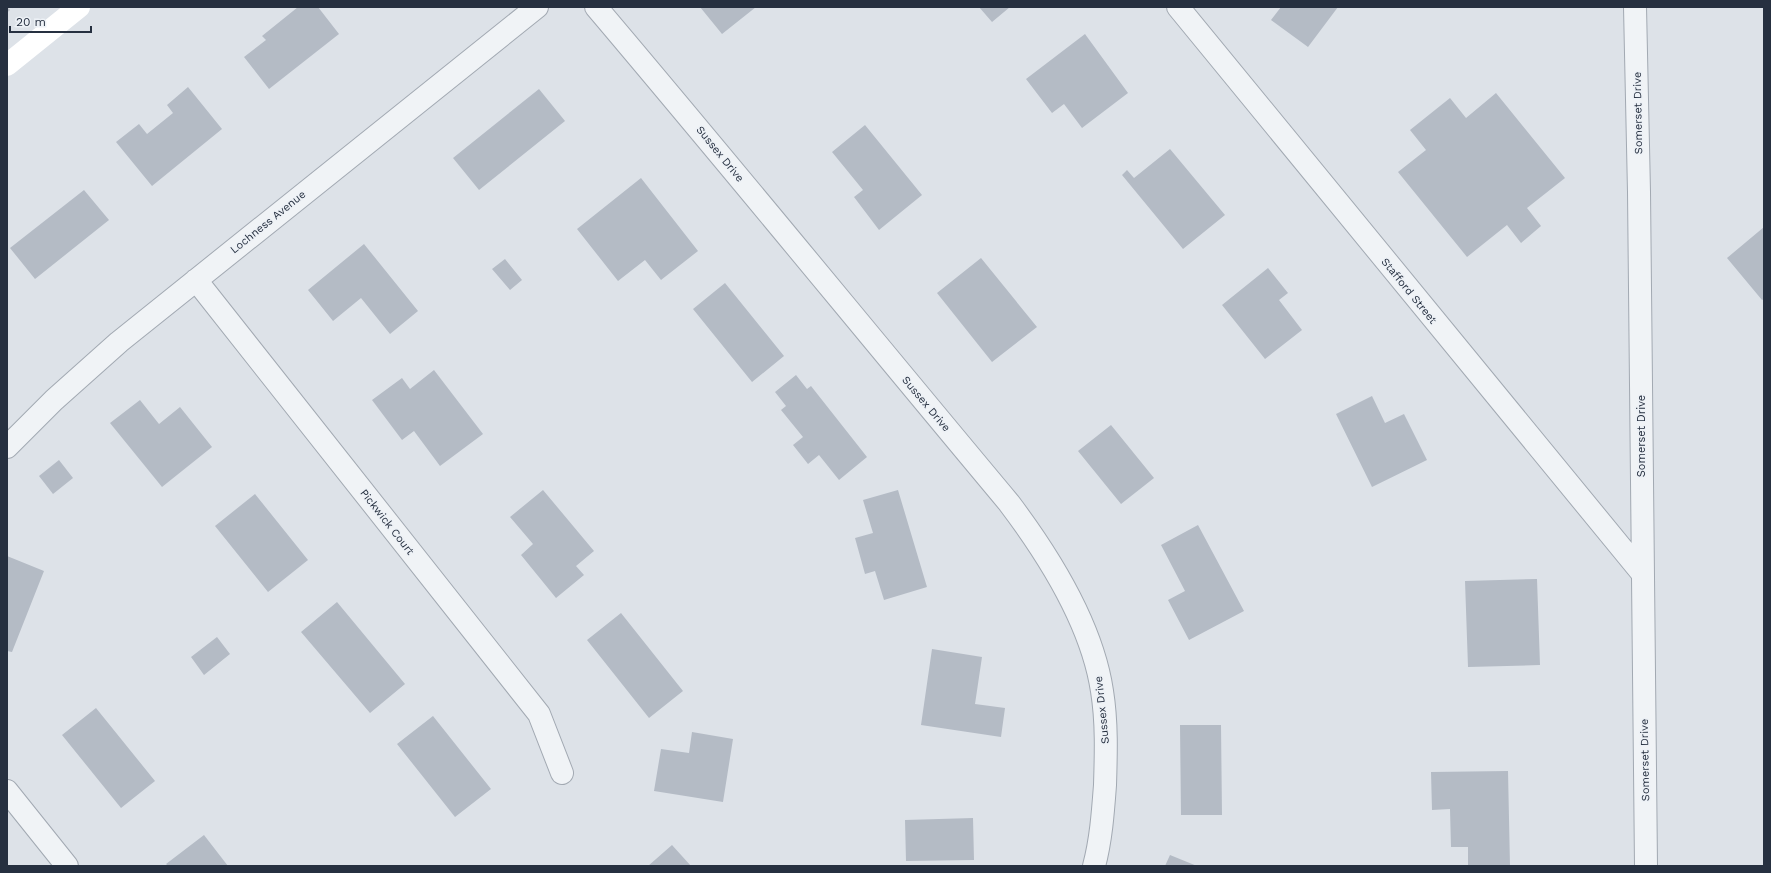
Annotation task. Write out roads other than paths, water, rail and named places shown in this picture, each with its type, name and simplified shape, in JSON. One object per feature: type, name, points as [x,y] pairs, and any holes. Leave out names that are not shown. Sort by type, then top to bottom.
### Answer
[{"type":"main road","points":[[7,65],[79,7]]},
{"type":"street","name":"Lochness Avenue","points":[[7,447],[54,400],[119,342],[537,7]]},
{"type":"street","name":"Sussex Drive","points":[[596,7],[696,124],[794,245],[1009,503],[1027,527],[1059,578],[1086,633],[1096,662],[1102,691],[1107,750],[1103,807],[1094,866]]},
{"type":"street","name":"Stafford Street","points":[[1178,7],[1642,573]]},
{"type":"street","name":"Somerset Drive","points":[[1635,7],[1639,200],[1646,866]]},
{"type":"street","name":"Pickwick Court","points":[[196,280],[539,714],[562,773]]},
{"type":"street","points":[[7,791],[67,866]]}]
